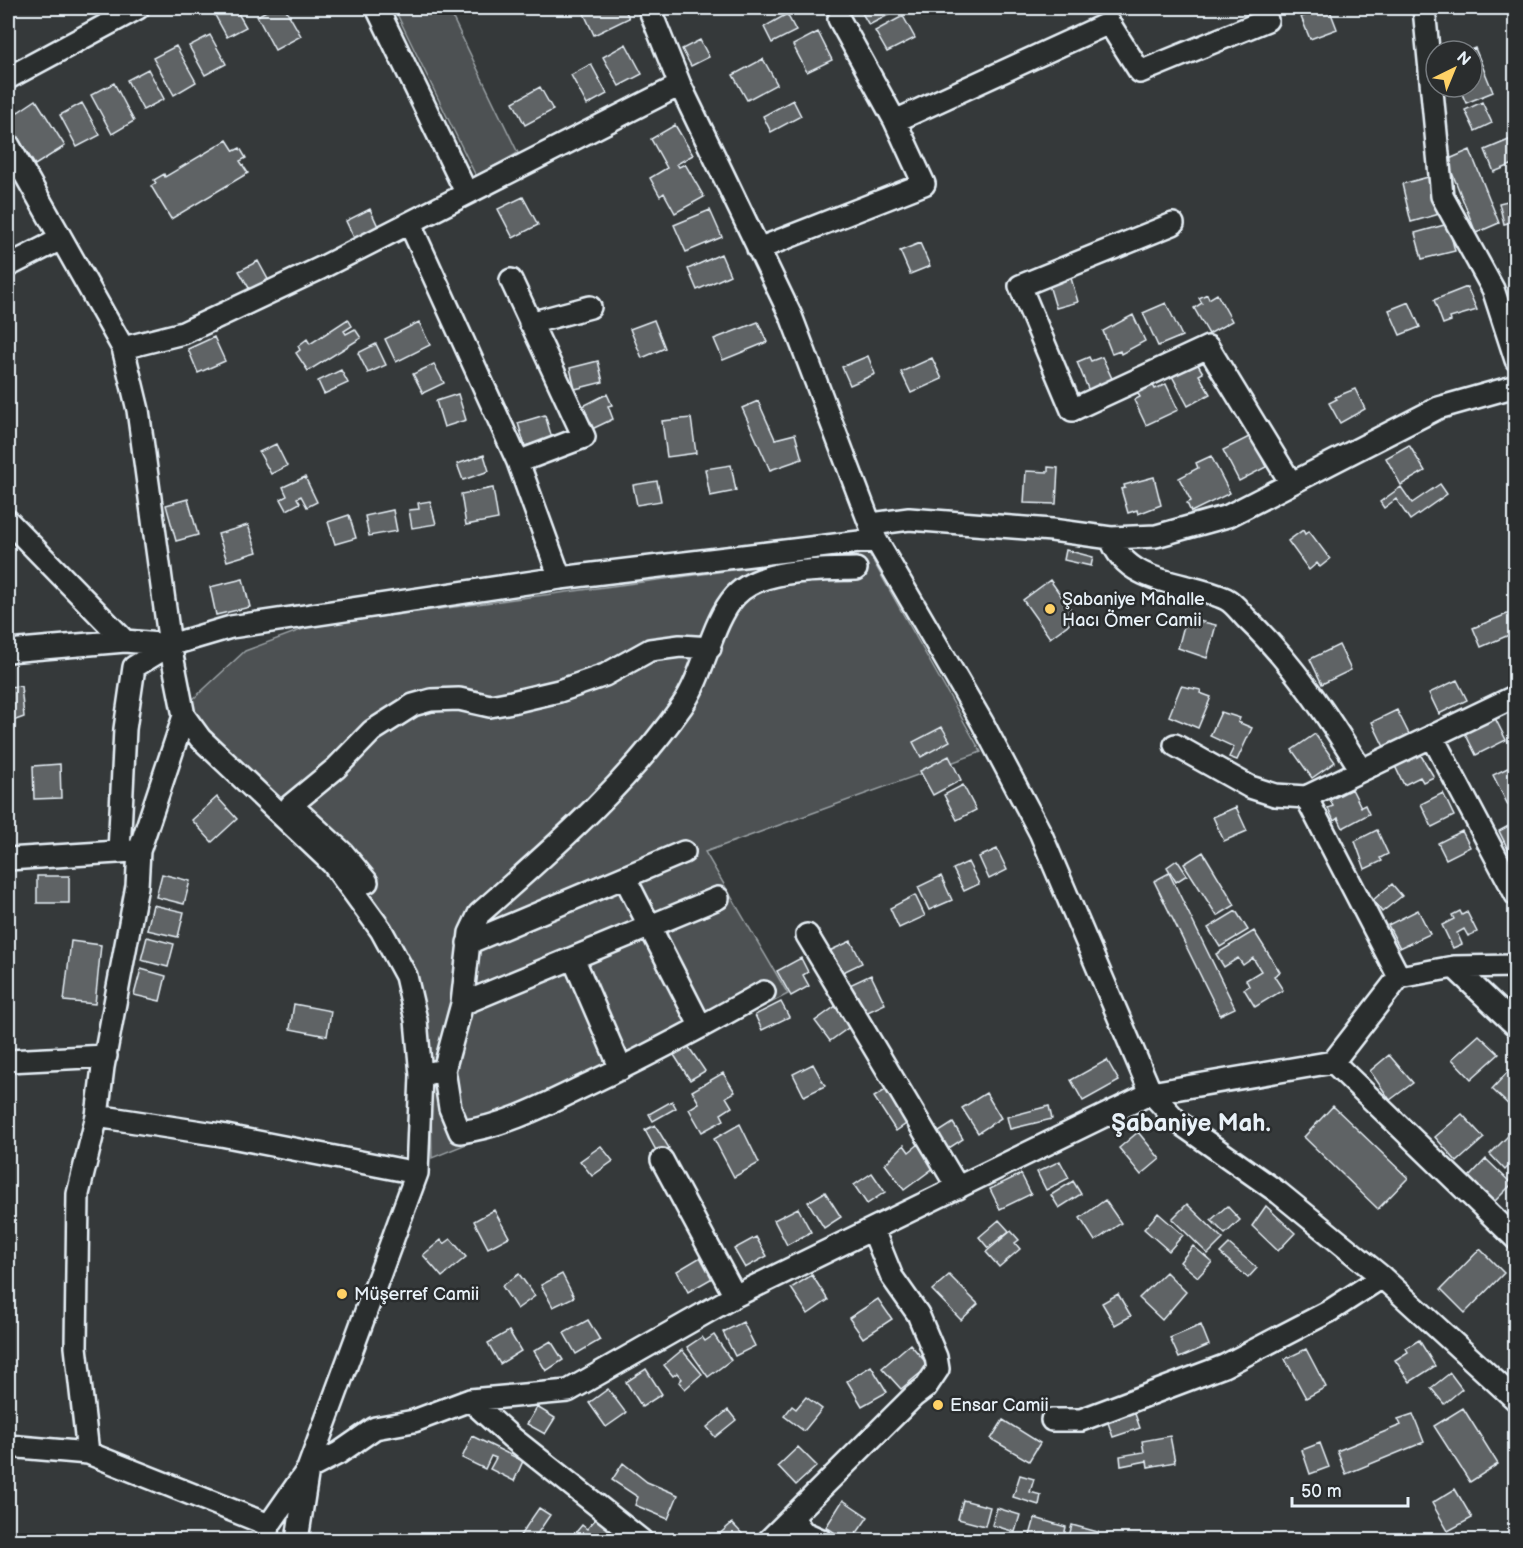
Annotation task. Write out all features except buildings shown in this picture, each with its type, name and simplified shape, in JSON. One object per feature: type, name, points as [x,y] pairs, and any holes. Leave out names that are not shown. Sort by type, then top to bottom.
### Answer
[{"type":"street","points":[[8,78],[138,8]]},
{"type":"street","points":[[377,8],[466,192]]},
{"type":"street","points":[[1424,8],[1442,196],[1493,289],[1515,360]]},
{"type":"street","points":[[653,10],[680,85],[791,316],[874,532],[982,722],[1040,832],[1151,1093],[1178,1122],[1279,1193],[1382,1277],[1466,1352],[1515,1400]]},
{"type":"street","points":[[758,249],[924,184],[894,121],[839,19]]},
{"type":"street","points":[[894,121],[1109,23],[1140,72],[1267,20]]},
{"type":"street","points":[[123,348],[183,333],[410,224],[466,192],[680,85]]},
{"type":"street","points":[[8,144],[123,348],[138,410],[170,645],[184,716],[200,738],[333,864],[381,930],[406,976],[416,1020],[421,1075],[417,1173],[308,1469],[297,1540]]},
{"type":"street","points":[[410,224],[518,462],[560,578]]},
{"type":"street","points":[[1173,224],[1020,286],[1072,410],[1208,347],[1291,483]]},
{"type":"street","points":[[8,266],[61,239]]},
{"type":"street","points":[[511,280],[584,437],[518,462]]},
{"type":"street","points":[[530,323],[590,307]]},
{"type":"street","points":[[88,1453],[76,1347],[78,1194],[97,1116],[137,886],[129,851],[125,729],[134,667],[170,645],[231,627],[874,532],[909,519],[1052,530],[1111,538],[1156,536],[1228,516],[1438,408],[1515,386]]},
{"type":"street","points":[[8,521],[125,641]]},
{"type":"street","points":[[1111,538],[1115,550],[1127,564],[1157,579],[1228,600],[1261,632],[1329,717],[1362,770]]},
{"type":"street","points":[[764,992],[621,1069],[533,1111],[485,1129],[460,1132],[450,1108],[444,1070],[462,1004],[468,943],[479,914],[603,802],[645,755],[683,704],[735,596],[764,577],[821,570],[856,569]]},
{"type":"street","points":[[8,651],[125,641],[170,645]]},
{"type":"street","points":[[291,805],[336,768],[372,731],[413,705],[431,700],[459,699],[490,706],[512,702],[559,691],[605,675],[650,650],[680,646],[710,648]]},
{"type":"street","points":[[1175,745],[1250,788],[1275,795],[1306,797],[1515,696]]},
{"type":"street","points":[[129,851],[184,716]]},
{"type":"street","points":[[1432,736],[1515,895]]},
{"type":"street","points":[[222,742],[343,853],[367,882]]},
{"type":"street","points":[[1306,797],[1399,977]]},
{"type":"street","points":[[8,859],[129,851]]},
{"type":"street","points":[[468,943],[684,852]]},
{"type":"street","points":[[625,878],[701,1027]]},
{"type":"street","points":[[462,1004],[574,960],[718,898]]},
{"type":"street","points":[[807,934],[882,1065],[958,1188]]},
{"type":"street","points":[[574,960],[621,1069]]},
{"type":"street","points":[[8,1446],[88,1453],[268,1533],[308,1469],[339,1453],[375,1428],[414,1421],[470,1400],[568,1391],[735,1296],[1151,1093],[1333,1062],[1399,977],[1454,967],[1515,966]]},
{"type":"street","points":[[1454,967],[1515,1026]]},
{"type":"street","points":[[8,1061],[106,1056]]},
{"type":"street","points":[[1333,1062],[1515,1239]]},
{"type":"street","points":[[421,1075],[444,1070]]},
{"type":"street","points":[[97,1116],[221,1135],[417,1173]]},
{"type":"street","points":[[662,1160],[735,1296]]},
{"type":"street","points":[[768,1540],[793,1518],[914,1396],[926,1388],[938,1369],[936,1357],[918,1314],[892,1277],[873,1230]]},
{"type":"street","points":[[1052,1420],[1081,1420],[1224,1366],[1328,1312],[1382,1277]]},
{"type":"street","points":[[470,1400],[511,1437],[641,1540]]},
{"type":"street","points":[[793,1518],[803,1532],[821,1540]]},
{"type":"shaded area","points":[[394,8],[448,8],[518,153],[476,176]]},
{"type":"shaded area","points":[[868,552],[981,752],[705,852],[788,994],[602,1089],[432,1158],[430,1059],[422,1008],[405,950],[346,874],[190,719],[192,700],[245,651],[311,626]]},
{"type":"place","name":"Şabaniye Mahalle Hacı Ömer Camii","points":[[1050,609]]},
{"type":"place","name":"Müşerref Camii","points":[[342,1294]]},
{"type":"place","name":"Ensar Camii","points":[[938,1405]]},
{"type":"district","name":"Şabaniye Mah.","points":[[1191,1123]]}]
